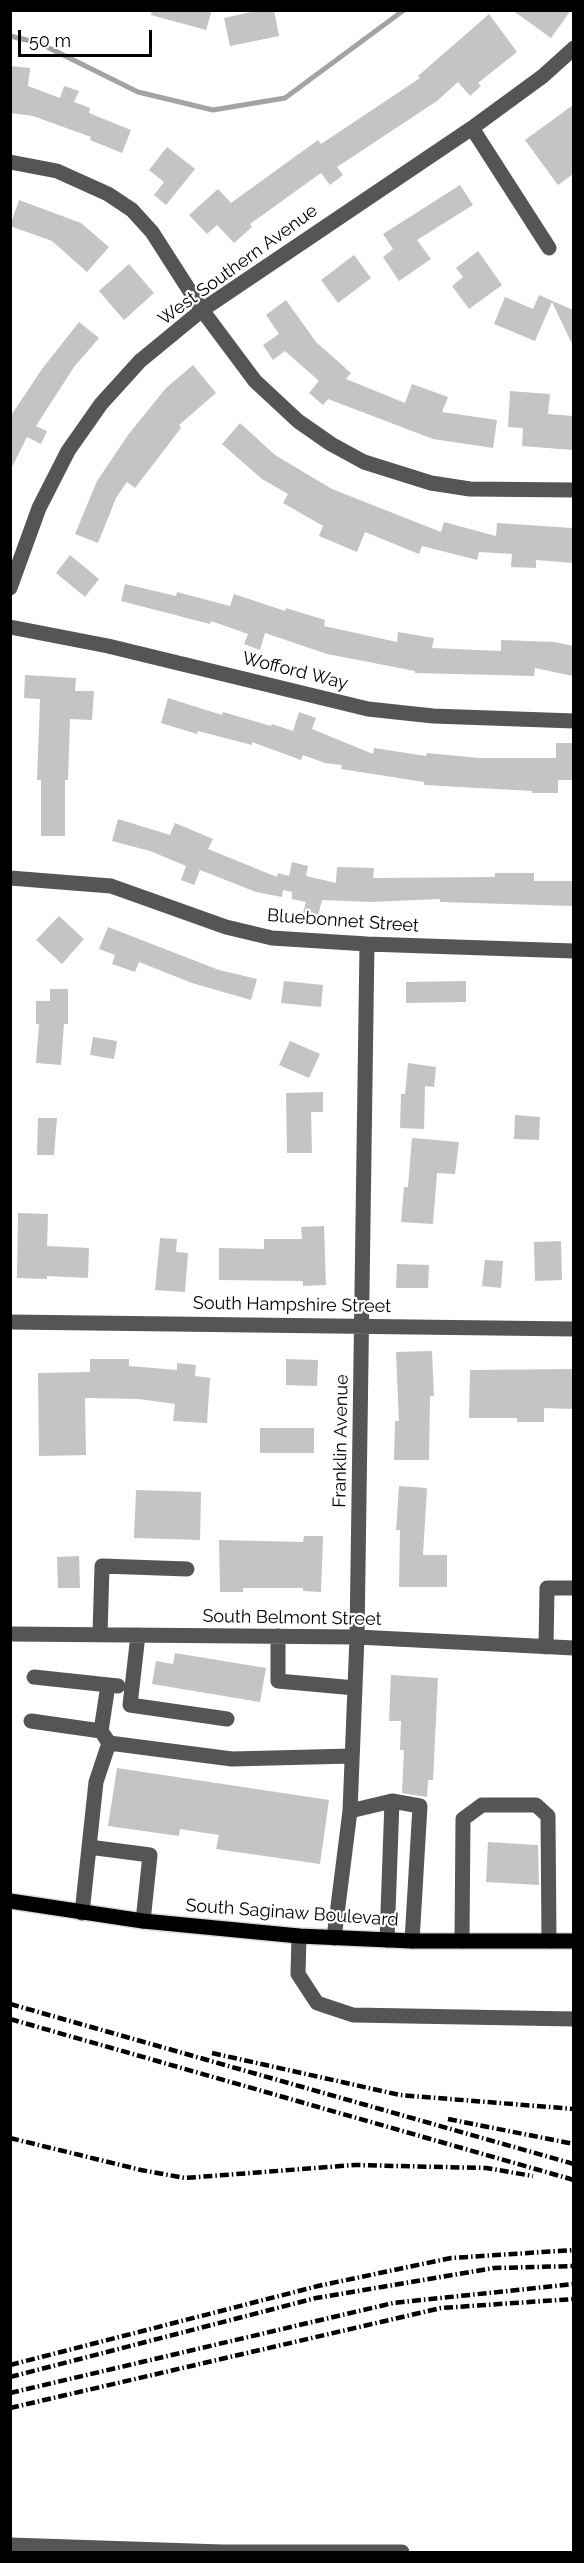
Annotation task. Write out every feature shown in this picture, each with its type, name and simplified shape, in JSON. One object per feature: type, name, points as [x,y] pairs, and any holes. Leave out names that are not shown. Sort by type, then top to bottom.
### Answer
[{"type":"main road","name":"South Saginaw Boulevard","points":[[10,1901],[81,1914],[299,1936],[412,1941],[573,1941]]},
{"type":"street","name":"West Southern Avenue","points":[[10,588],[39,508],[68,451],[120,381],[202,310],[472,128],[543,76],[573,48]]},
{"type":"street","points":[[472,128],[549,248]]},
{"type":"street","points":[[10,162],[57,171],[108,194],[132,210],[152,232],[202,310],[255,381],[277,403],[331,444],[364,462],[430,483],[470,489],[573,490]]},
{"type":"street","name":"Wofford Way","points":[[10,627],[108,646],[368,709],[433,716],[573,721]]},
{"type":"street","name":"Bluebonnet Street","points":[[10,878],[111,886],[226,927],[272,938],[368,945],[573,951]]},
{"type":"street","name":"Franklin Avenue","points":[[334,1938],[350,1811],[357,1637],[368,945]]},
{"type":"street","name":"South Hampshire Street","points":[[10,1322],[573,1329]]},
{"type":"street","points":[[100,1635],[102,1566],[188,1569]]},
{"type":"street","points":[[546,1647],[547,1588],[573,1588]]},
{"type":"street","name":"South Belmont Street","points":[[10,1634],[357,1637],[573,1648]]},
{"type":"street","points":[[138,1635],[130,1688],[130,1705],[227,1719]]},
{"type":"street","points":[[278,1636],[278,1681],[355,1688]]},
{"type":"street","points":[[34,1677],[130,1688]]},
{"type":"street","points":[[81,1914],[96,1782],[105,1737],[108,1685]]},
{"type":"street","points":[[32,1721],[105,1737],[232,1759],[352,1756]]},
{"type":"street","points":[[387,1940],[392,1801]]},
{"type":"street","points":[[350,1811],[392,1801],[420,1806],[412,1941]]},
{"type":"street","points":[[462,1941],[463,1819],[482,1805],[536,1805],[548,1816],[549,1941]]},
{"type":"street","points":[[88,1847],[150,1855],[143,1921]]},
{"type":"street","points":[[299,1936],[298,1974],[317,2003],[344,2012],[408,2017],[573,2019]]},
{"type":"street","points":[[10,2545],[402,2553]]},
{"type":"building","points":[[152,10],[212,10],[206,30],[151,15]]},
{"type":"building","points":[[260,10],[274,10],[279,36],[230,46],[224,18]]},
{"type":"building","points":[[512,10],[571,10],[551,38]]},
{"type":"building","points":[[489,14],[517,52],[478,83],[481,86],[470,96],[458,82],[437,101],[337,167],[343,175],[330,185],[321,173],[250,224],[252,227],[234,243],[217,225],[207,234],[189,215],[218,189],[231,203],[318,140],[321,144],[420,78],[418,76]]},
{"type":"building","points":[[10,66],[30,68],[28,86],[60,98],[64,86],[79,91],[74,102],[90,108],[89,113],[131,130],[122,153],[90,140],[91,137],[33,116],[10,113]]},
{"type":"building","points":[[573,105],[573,174],[558,185],[525,140]]},
{"type":"building","points":[[167,147],[195,169],[166,205],[154,195],[164,182],[149,170]]},
{"type":"building","points":[[460,185],[473,205],[417,240],[431,259],[399,281],[383,257],[393,249],[383,234]]},
{"type":"building","points":[[19,200],[81,223],[109,247],[87,272],[52,241],[10,226]]},
{"type":"building","points":[[478,251],[502,285],[469,309],[452,286],[463,277],[456,268]]},
{"type":"building","points":[[354,255],[371,278],[338,303],[321,280]]},
{"type":"building","points":[[129,264],[154,293],[124,320],[99,291]]},
{"type":"building","points":[[539,295],[573,310],[573,346],[552,302],[535,341],[494,324],[505,297],[533,309]]},
{"type":"building","points":[[286,300],[316,342],[351,373],[346,379],[405,403],[412,384],[448,397],[442,412],[497,420],[493,448],[433,439],[328,399],[323,405],[309,393],[319,381],[285,351],[273,360],[263,345],[279,334],[266,315]]},
{"type":"building","points":[[79,322],[99,338],[74,367],[36,426],[47,431],[41,444],[27,437],[10,471],[10,417],[42,369]]},
{"type":"building","points":[[193,365],[216,393],[179,425],[181,428],[135,488],[127,482],[116,498],[98,543],[75,534],[97,481],[128,435],[166,388]]},
{"type":"building","points":[[510,391],[550,394],[548,414],[573,416],[573,450],[522,446],[523,428],[508,427]]},
{"type":"building","points":[[240,423],[275,455],[332,489],[441,532],[444,522],[496,536],[497,523],[573,528],[573,563],[536,560],[536,568],[511,567],[512,554],[479,552],[477,560],[422,546],[419,554],[365,532],[357,552],[319,536],[323,526],[283,503],[288,494],[262,479],[222,444]]},
{"type":"building","points":[[70,555],[99,579],[85,597],[56,573]]},
{"type":"building","points":[[125,584],[176,596],[177,592],[230,606],[234,594],[285,611],[286,608],[325,620],[324,626],[397,642],[398,632],[434,638],[432,648],[501,651],[501,640],[555,642],[573,646],[573,676],[535,668],[534,676],[415,673],[415,671],[327,654],[265,633],[260,650],[244,644],[248,634],[211,621],[210,624],[121,601]]},
{"type":"building","points":[[25,675],[76,678],[75,691],[94,691],[92,720],[70,719],[68,780],[65,780],[65,836],[41,836],[41,780],[37,780],[40,699],[24,698]]},
{"type":"building","points":[[168,698],[222,715],[223,712],[293,731],[299,712],[316,718],[312,729],[373,754],[374,748],[426,756],[427,753],[479,758],[556,758],[556,743],[572,743],[572,780],[558,780],[558,793],[532,793],[532,791],[424,785],[424,782],[341,769],[342,765],[325,763],[303,755],[301,760],[252,742],[252,745],[198,731],[197,734],[161,723]]},
{"type":"building","points":[[118,819],[170,835],[175,823],[213,839],[208,849],[277,877],[278,873],[289,876],[292,862],[308,866],[306,876],[336,883],[337,867],[374,868],[373,878],[495,877],[495,873],[534,873],[534,881],[573,881],[573,906],[440,902],[440,899],[370,902],[322,900],[318,916],[303,913],[306,902],[292,899],[292,892],[283,890],[282,897],[256,892],[200,870],[194,885],[181,880],[186,866],[150,851],[112,841]]},
{"type":"building","points":[[59,916],[84,939],[62,964],[36,940]]},
{"type":"building","points":[[108,927],[219,970],[257,979],[251,1000],[192,983],[139,962],[135,972],[112,964],[115,955],[99,949]]},
{"type":"building","points":[[284,981],[323,985],[321,1007],[281,1003]]},
{"type":"building","points":[[466,981],[466,1002],[406,1003],[406,982]]},
{"type":"building","points":[[50,989],[68,989],[68,1024],[64,1024],[61,1065],[36,1063],[39,1024],[36,1024],[36,1001],[50,1001]]},
{"type":"building","points":[[93,1037],[117,1041],[114,1059],[90,1055]]},
{"type":"building","points":[[290,1041],[320,1054],[309,1078],[279,1065]]},
{"type":"building","points":[[408,1063],[436,1067],[434,1087],[425,1086],[424,1129],[400,1128],[401,1094],[405,1094]]},
{"type":"building","points":[[323,1092],[323,1112],[311,1112],[312,1153],[287,1153],[286,1093]]},
{"type":"building","points":[[515,1115],[540,1117],[539,1140],[514,1139]]},
{"type":"building","points":[[38,1118],[57,1118],[54,1155],[37,1155]]},
{"type":"building","points":[[412,1138],[459,1142],[455,1174],[437,1173],[433,1224],[401,1222],[404,1187],[408,1187]]},
{"type":"building","points":[[18,1213],[48,1214],[47,1246],[89,1248],[88,1278],[47,1276],[47,1279],[17,1278]]},
{"type":"building","points":[[324,1226],[326,1285],[303,1286],[303,1281],[219,1280],[219,1248],[264,1249],[264,1239],[302,1239],[301,1227]]},
{"type":"building","points":[[160,1238],[177,1239],[176,1252],[188,1253],[185,1292],[155,1290]]},
{"type":"building","points":[[561,1241],[562,1280],[535,1281],[534,1242]]},
{"type":"building","points":[[485,1260],[503,1261],[501,1288],[482,1286]]},
{"type":"building","points":[[397,1264],[429,1265],[428,1288],[396,1288]]},
{"type":"building","points":[[432,1351],[434,1396],[430,1396],[429,1460],[394,1460],[395,1421],[399,1421],[396,1352]]},
{"type":"building","points":[[90,1359],[129,1359],[129,1366],[177,1370],[177,1363],[196,1365],[195,1376],[210,1378],[207,1423],[173,1421],[175,1404],[139,1399],[85,1398],[86,1455],[39,1456],[38,1373],[90,1372]]},
{"type":"building","points":[[286,1359],[318,1360],[317,1386],[286,1385]]},
{"type":"building","points":[[573,1369],[573,1409],[544,1408],[544,1422],[517,1422],[517,1418],[469,1418],[470,1370]]},
{"type":"building","points":[[260,1428],[314,1428],[314,1453],[260,1453]]},
{"type":"building","points":[[399,1486],[427,1488],[423,1555],[447,1555],[447,1587],[399,1587],[400,1530],[396,1530]]},
{"type":"building","points":[[136,1490],[201,1492],[200,1540],[134,1538]]},
{"type":"building","points":[[304,1536],[323,1536],[321,1592],[303,1591],[303,1588],[243,1588],[243,1592],[220,1592],[219,1540],[303,1542]]},
{"type":"building","points":[[79,1556],[80,1588],[58,1588],[57,1557]]},
{"type":"building","points":[[175,1653],[266,1668],[260,1702],[152,1684],[156,1661],[173,1664]]},
{"type":"building","points":[[391,1675],[438,1678],[433,1780],[428,1780],[427,1797],[402,1793],[404,1750],[400,1750],[401,1721],[389,1721]]},
{"type":"building","points":[[117,1768],[329,1800],[320,1864],[216,1849],[219,1835],[180,1829],[179,1836],[108,1826]]},
{"type":"building","points":[[488,1842],[538,1845],[539,1885],[486,1882]]},
{"type":"waterway","points":[[10,36],[39,43],[138,92],[213,110],[285,98],[404,10]]},
{"type":"railway","points":[[10,2004],[574,2164]]},
{"type":"railway","points":[[10,2019],[574,2180]]},
{"type":"railway","points":[[212,2053],[400,2095],[574,2109]]},
{"type":"railway","points":[[448,2119],[574,2144]]},
{"type":"railway","points":[[10,2138],[141,2170],[185,2178],[355,2165],[486,2168],[533,2176]]},
{"type":"railway","points":[[10,2365],[318,2286],[451,2258],[574,2250]]},
{"type":"railway","points":[[10,2377],[316,2298],[494,2268],[574,2266]]},
{"type":"railway","points":[[10,2393],[393,2303],[574,2284]]},
{"type":"railway","points":[[10,2408],[441,2308],[574,2299]]}]
